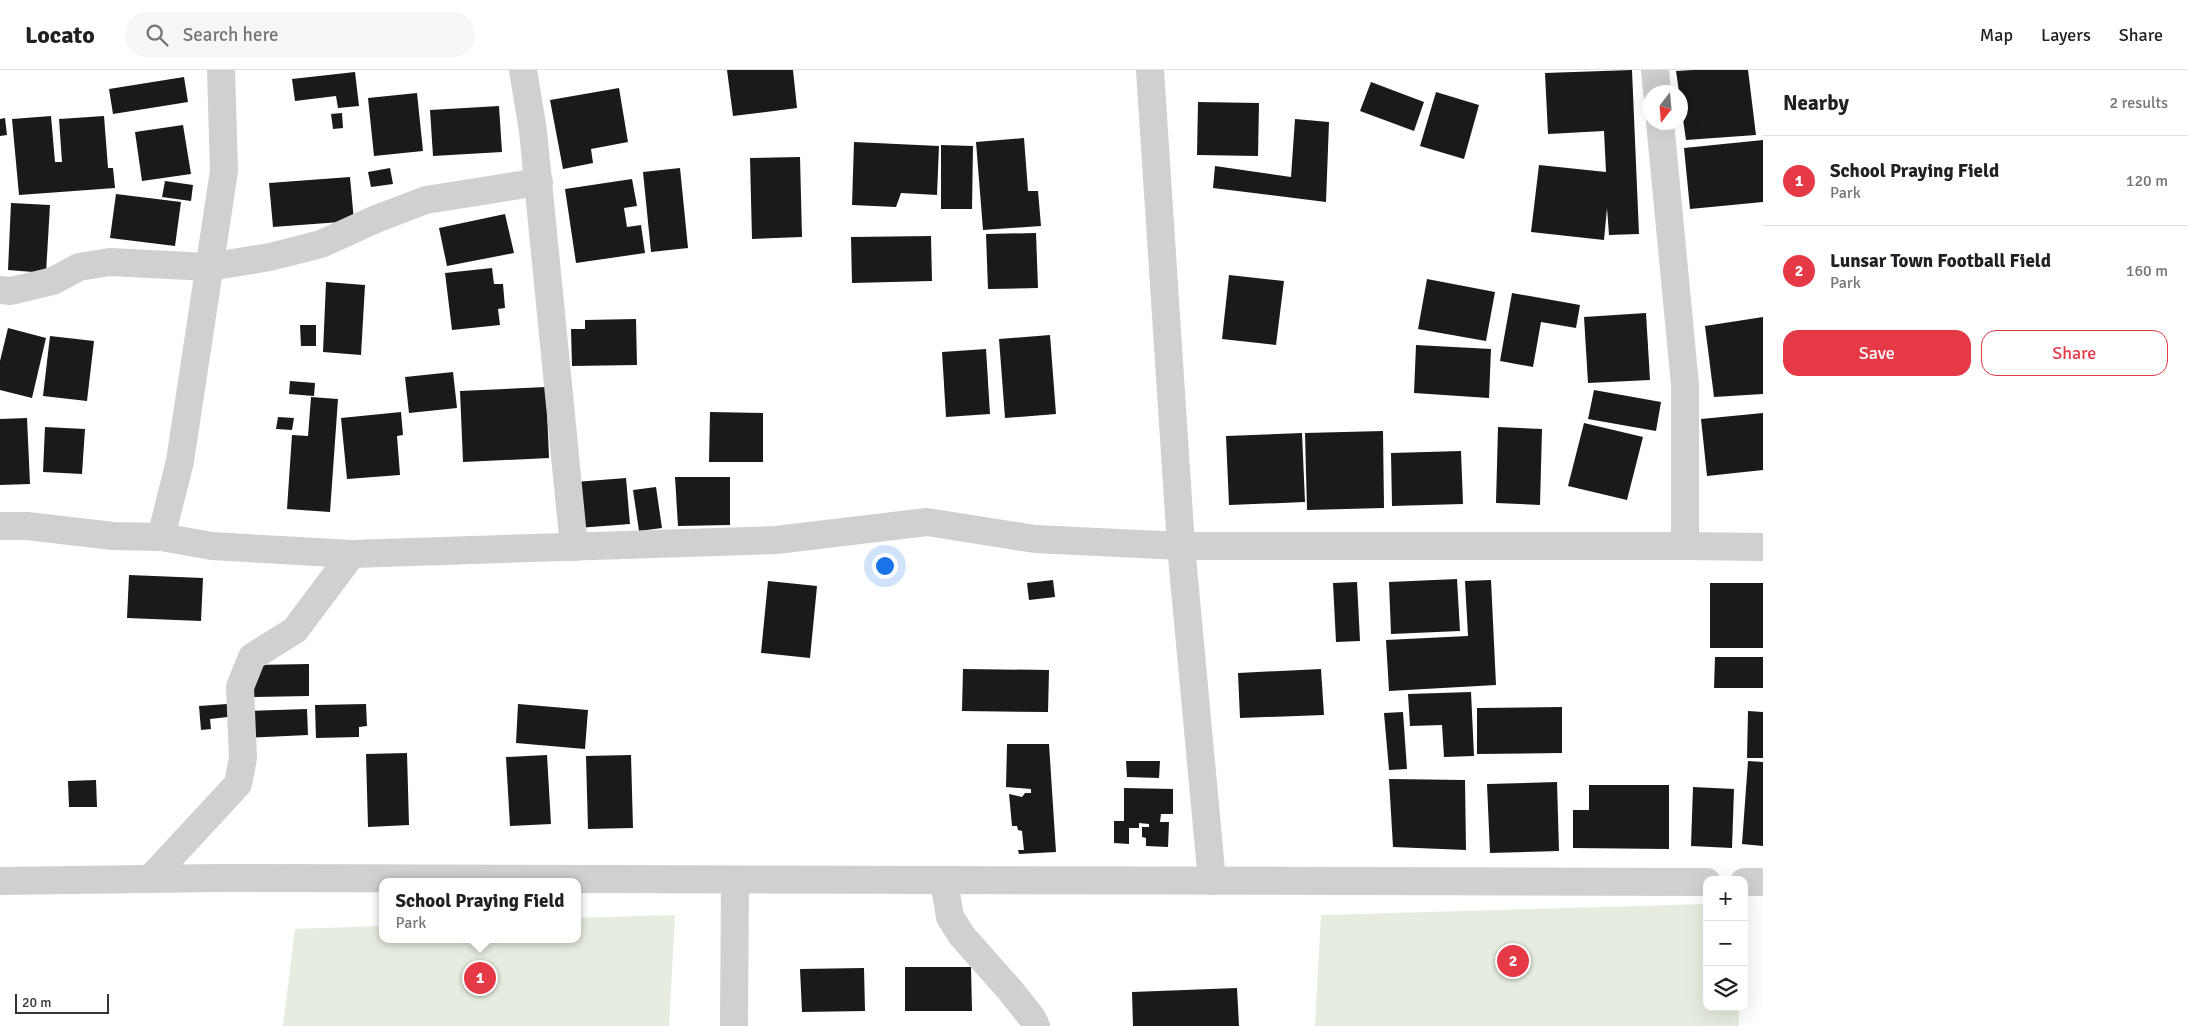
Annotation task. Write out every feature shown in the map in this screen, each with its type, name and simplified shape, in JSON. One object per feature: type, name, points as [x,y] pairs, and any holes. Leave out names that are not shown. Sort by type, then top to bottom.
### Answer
[{"type":"street","points":[[161,537],[182,452],[224,171],[221,70]]},
{"type":"street","points":[[523,70],[539,182],[574,546]]},
{"type":"street","points":[[1150,70],[1181,546],[1212,881]]},
{"type":"street","points":[[1655,70],[1656,85]]},
{"type":"street","points":[[1661,130],[1685,385],[1685,546]]},
{"type":"street","points":[[0,290],[11,291],[20,289],[53,280],[79,267],[110,262],[209,267],[270,257],[321,244],[376,219],[426,200],[539,182]]},
{"type":"street","points":[[0,526],[27,526],[113,536],[161,537],[212,546],[352,554],[776,540],[927,522],[1036,539],[1181,546],[1763,547]]},
{"type":"street","points":[[150,879],[238,784],[243,758],[240,687],[252,657],[295,630],[352,554]]},
{"type":"street","points":[[0,881],[379,879]]},
{"type":"street","points":[[581,880],[1703,882]]},
{"type":"street","points":[[734,1026],[735,880]]},
{"type":"street","points":[[944,881],[950,918],[962,936],[1010,990],[1036,1026]]},
{"type":"street","points":[[1748,882],[1763,882]]},
{"type":"shaded area","points":[[1703,904],[1703,1011],[1739,1011],[1739,1026],[1315,1026],[1321,915]]},
{"type":"shaded area","points":[[675,915],[669,1026],[283,1026],[295,929],[379,926],[379,943],[581,943],[581,918]]},
{"type":"building","points":[[727,70],[793,70],[797,108],[733,116]]},
{"type":"building","points":[[1632,70],[1639,234],[1609,235],[1607,208],[1604,240],[1531,232],[1539,165],[1606,172],[1604,131],[1548,134],[1545,73]]},
{"type":"building","points":[[1748,70],[1756,135],[1686,140],[1685,130],[1688,130],[1688,85],[1678,85],[1676,71]]},
{"type":"building","points":[[355,72],[359,106],[338,108],[336,96],[295,101],[292,79]]},
{"type":"building","points":[[184,77],[188,102],[113,114],[109,89]]},
{"type":"building","points":[[1371,82],[1424,102],[1414,131],[1360,111]]},
{"type":"building","points":[[619,88],[628,142],[591,149],[593,163],[563,169],[550,100]]},
{"type":"building","points":[[1436,92],[1479,105],[1464,159],[1420,146]]},
{"type":"building","points":[[417,93],[423,151],[374,156],[368,98]]},
{"type":"building","points":[[1198,102],[1259,103],[1258,156],[1197,155]]},
{"type":"building","points":[[499,106],[502,152],[433,156],[430,110]]},
{"type":"building","points":[[342,113],[343,128],[333,129],[331,114]]},
{"type":"building","points":[[51,116],[55,162],[62,162],[59,119],[104,116],[108,168],[113,168],[115,188],[19,195],[12,119]]},
{"type":"building","points":[[5,118],[7,135],[0,136],[0,119]]},
{"type":"building","points":[[1295,119],[1329,122],[1326,202],[1213,188],[1215,166],[1291,177]]},
{"type":"building","points":[[183,125],[191,174],[142,181],[135,132]]},
{"type":"building","points":[[1024,138],[1028,191],[1038,191],[1041,226],[983,230],[976,142]]},
{"type":"building","points":[[1763,140],[1763,202],[1690,209],[1684,148]]},
{"type":"building","points":[[854,142],[939,146],[937,195],[901,193],[896,207],[852,205]]},
{"type":"building","points":[[941,145],[973,146],[972,209],[941,209]]},
{"type":"building","points":[[800,157],[802,237],[752,239],[750,158]]},
{"type":"building","points":[[390,168],[393,184],[371,187],[368,172]]},
{"type":"building","points":[[680,168],[688,248],[651,252],[643,172]]},
{"type":"building","points":[[350,177],[354,221],[273,227],[269,183]]},
{"type":"building","points":[[632,179],[637,206],[624,208],[627,227],[641,225],[645,253],[576,263],[565,189]]},
{"type":"building","points":[[165,181],[193,185],[191,201],[162,197]]},
{"type":"building","points":[[116,194],[181,202],[175,246],[110,238]]},
{"type":"building","points":[[11,203],[50,205],[46,273],[8,270]]},
{"type":"building","points":[[505,214],[514,253],[447,266],[439,228]]},
{"type":"building","points":[[1036,233],[1038,288],[988,289],[986,234]]},
{"type":"building","points":[[931,236],[932,281],[852,283],[851,237]]},
{"type":"building","points":[[492,268],[494,284],[503,284],[505,308],[498,309],[500,325],[452,330],[445,273]]},
{"type":"building","points":[[1229,275],[1284,281],[1276,345],[1222,339]]},
{"type":"building","points":[[1427,279],[1495,292],[1486,341],[1418,329]]},
{"type":"building","points":[[326,282],[365,285],[361,355],[323,352]]},
{"type":"building","points":[[1512,293],[1580,305],[1576,328],[1541,322],[1533,367],[1500,361]]},
{"type":"building","points":[[1646,313],[1650,380],[1588,383],[1584,317]]},
{"type":"building","points":[[1763,317],[1763,394],[1714,397],[1705,326]]},
{"type":"building","points":[[636,319],[637,365],[572,366],[571,329],[585,329],[585,320]]},
{"type":"building","points":[[300,325],[316,325],[316,346],[301,346]]},
{"type":"building","points":[[8,328],[46,338],[32,398],[0,390],[0,361]]},
{"type":"building","points":[[1050,335],[1056,414],[1005,418],[999,339]]},
{"type":"building","points":[[50,336],[94,341],[87,401],[43,396]]},
{"type":"building","points":[[1416,345],[1491,349],[1489,398],[1414,393]]},
{"type":"building","points":[[986,349],[990,414],[946,417],[942,352]]},
{"type":"building","points":[[453,372],[457,408],[409,413],[405,377]]},
{"type":"building","points":[[290,381],[315,383],[314,396],[289,394]]},
{"type":"building","points":[[546,387],[549,458],[463,462],[460,391]]},
{"type":"building","points":[[1594,390],[1661,402],[1656,431],[1588,419]]},
{"type":"building","points":[[311,397],[338,399],[330,512],[287,509],[292,435],[308,436]]},
{"type":"building","points":[[401,412],[403,435],[397,436],[400,475],[347,479],[341,418]]},
{"type":"building","points":[[710,412],[763,413],[763,462],[709,462]]},
{"type":"building","points":[[1763,413],[1763,470],[1707,476],[1701,419]]},
{"type":"building","points":[[278,417],[294,418],[292,430],[276,429]]},
{"type":"building","points":[[27,418],[30,484],[0,485],[0,419]]},
{"type":"building","points":[[1584,423],[1643,437],[1627,500],[1568,486]]},
{"type":"building","points":[[45,427],[85,429],[82,474],[43,472]]},
{"type":"building","points":[[1498,427],[1542,429],[1540,505],[1496,503]]},
{"type":"building","points":[[1383,431],[1384,508],[1307,510],[1305,433]]},
{"type":"building","points":[[1302,433],[1305,502],[1229,505],[1226,436]]},
{"type":"building","points":[[1461,451],[1463,504],[1392,506],[1391,453]]},
{"type":"building","points":[[675,477],[730,477],[730,525],[678,526]]},
{"type":"building","points":[[626,478],[630,524],[578,528],[575,482]]},
{"type":"building","points":[[656,487],[662,528],[639,531],[633,490]]},
{"type":"building","points":[[129,575],[203,578],[201,621],[127,618]]},
{"type":"building","points":[[1457,579],[1460,631],[1391,634],[1389,582]]},
{"type":"building","points":[[1053,580],[1055,597],[1029,600],[1027,583]]},
{"type":"building","points":[[1491,580],[1496,685],[1389,691],[1386,640],[1468,636],[1465,581]]},
{"type":"building","points":[[768,581],[817,586],[810,658],[761,653]]},
{"type":"building","points":[[1357,582],[1360,641],[1336,642],[1333,583]]},
{"type":"building","points":[[1710,583],[1763,583],[1763,648],[1710,648]]},
{"type":"building","points":[[1715,657],[1763,657],[1763,688],[1714,688]]},
{"type":"building","points":[[309,664],[309,696],[254,697],[253,665]]},
{"type":"building","points":[[963,669],[1049,670],[1048,712],[962,711]]},
{"type":"building","points":[[1321,669],[1324,715],[1240,718],[1238,673]]},
{"type":"building","points":[[1471,692],[1474,756],[1444,757],[1442,725],[1410,726],[1408,694]]},
{"type":"building","points":[[227,704],[228,717],[210,719],[211,729],[201,730],[199,706]]},
{"type":"building","points":[[366,704],[367,726],[359,727],[359,737],[316,738],[315,705]]},
{"type":"building","points":[[518,704],[588,710],[585,749],[516,743]]},
{"type":"building","points":[[1562,707],[1562,753],[1477,754],[1477,708]]},
{"type":"building","points":[[307,709],[308,735],[245,738],[244,711]]},
{"type":"building","points":[[1748,711],[1763,712],[1763,758],[1747,758]]},
{"type":"building","points":[[1403,712],[1407,769],[1389,770],[1384,713]]},
{"type":"building","points":[[1007,744],[1049,744],[1056,852],[1019,854],[1018,850],[1024,850],[1022,831],[1018,830],[1017,826],[1012,826],[1009,794],[1022,797],[1025,793],[1031,793],[1031,789],[1006,787]]},
{"type":"building","points":[[407,753],[409,825],[368,827],[366,754]]},
{"type":"building","points":[[547,755],[551,824],[510,826],[506,757]]},
{"type":"building","points":[[631,755],[633,828],[588,829],[586,756]]},
{"type":"building","points":[[1126,761],[1160,761],[1159,778],[1127,777]]},
{"type":"building","points":[[1748,761],[1763,762],[1763,846],[1742,844]]},
{"type":"building","points":[[1389,779],[1465,780],[1466,850],[1393,847]]},
{"type":"building","points":[[96,780],[97,807],[69,807],[68,781]]},
{"type":"building","points":[[1557,782],[1559,851],[1490,853],[1487,784]]},
{"type":"building","points":[[1589,785],[1669,785],[1669,849],[1573,848],[1573,810],[1589,810]]},
{"type":"building","points":[[1693,787],[1734,789],[1732,848],[1691,846]]},
{"type":"building","points":[[1124,788],[1173,789],[1173,814],[1161,814],[1160,822],[1169,822],[1168,847],[1146,846],[1146,838],[1142,837],[1142,827],[1149,827],[1149,824],[1139,823],[1139,828],[1129,828],[1129,844],[1114,843],[1114,821],[1124,821]]},
{"type":"building","points":[[905,967],[971,967],[972,1011],[905,1011]]},
{"type":"building","points":[[864,968],[865,1011],[802,1012],[800,969]]},
{"type":"building","points":[[1237,988],[1239,1026],[1133,1026],[1132,992]]},
{"type":"place","name":"Lunsar Town Football Field","points":[[1513,961]]},
{"type":"place","name":"School Praying Field","points":[[480,978]]}]
